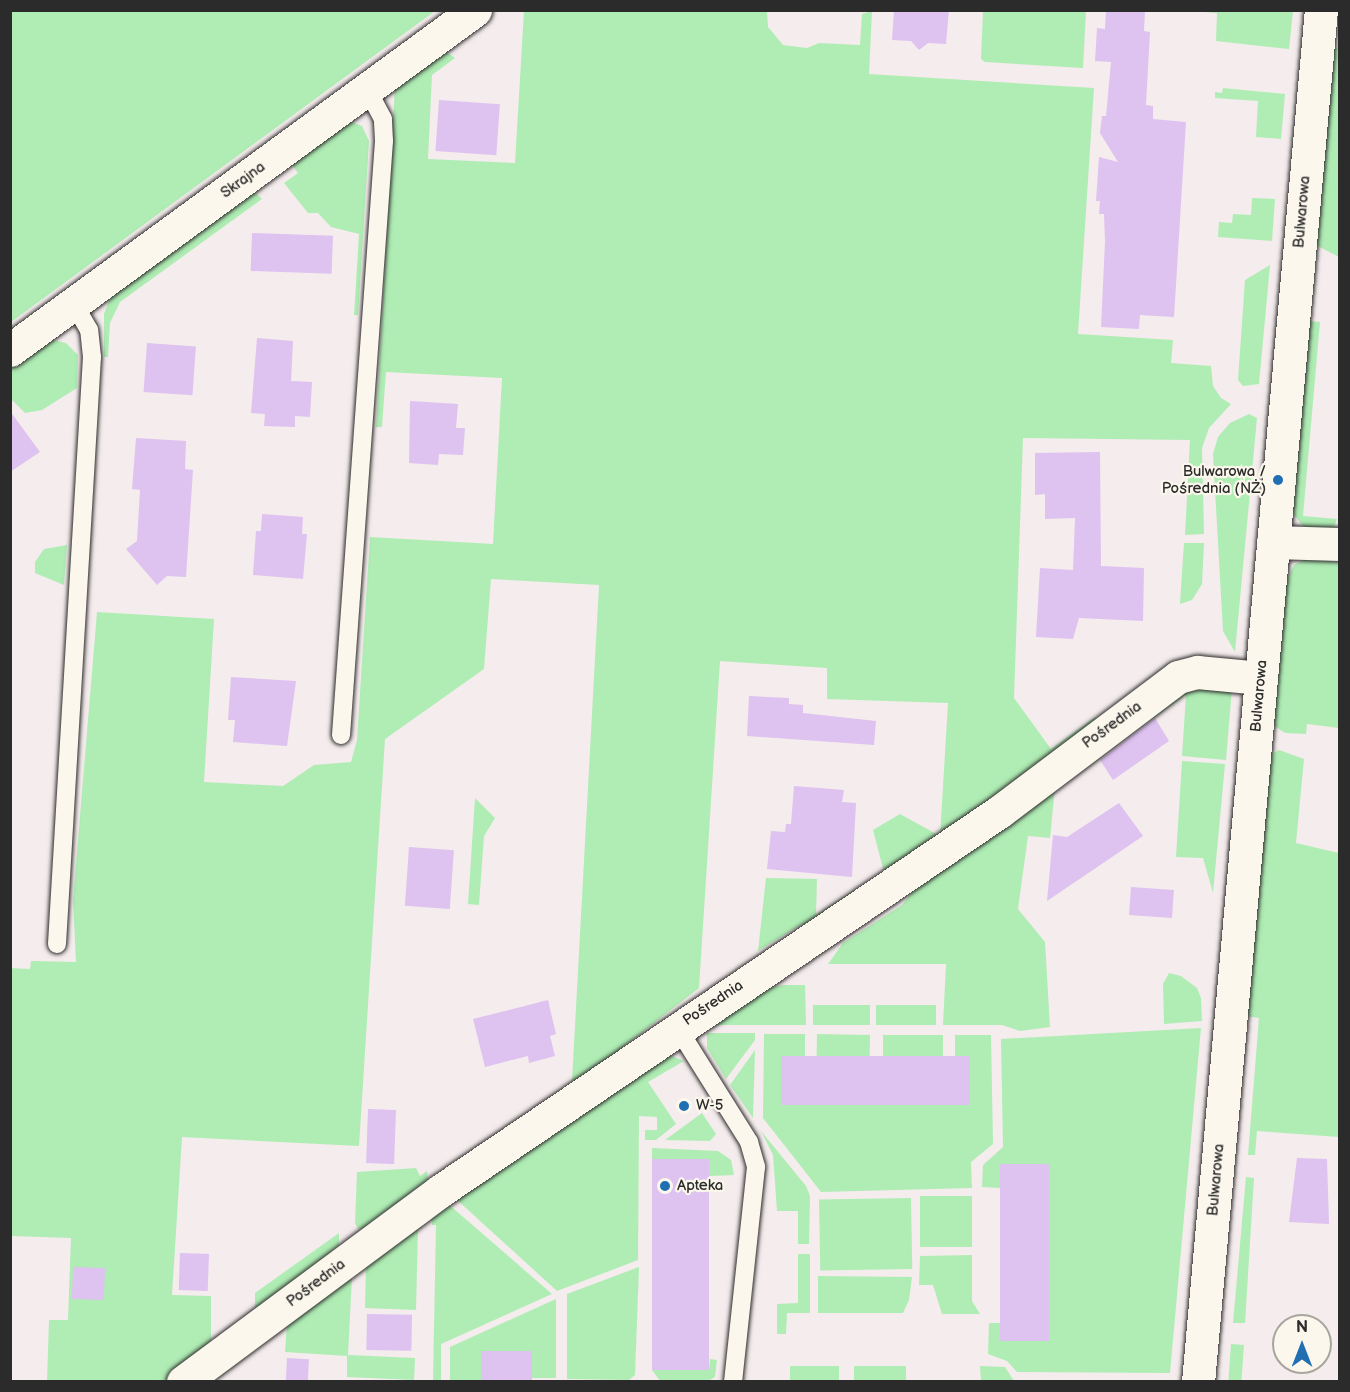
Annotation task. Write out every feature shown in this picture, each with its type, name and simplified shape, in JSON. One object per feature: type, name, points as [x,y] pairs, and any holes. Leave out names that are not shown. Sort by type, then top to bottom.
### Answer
[{"type":"street","name":"Skrajna","points":[[10,350],[475,10]]},
{"type":"street","name":"Bulwarowa","points":[[1198,1382],[1321,10]]},
{"type":"street","points":[[1273,542],[1340,544]]},
{"type":"street","name":"Pośrednia","points":[[183,1382],[440,1191],[677,1027],[999,812],[1179,677],[1197,672],[1261,678]]},
{"type":"lane","points":[[341,735],[384,141],[383,119],[367,89]]},
{"type":"lane","points":[[57,944],[92,357],[89,330],[74,304]]},
{"type":"lane","points":[[677,1027],[749,1142],[756,1167],[733,1382]]},
{"type":"green space","points":[[11,10],[435,10],[435,11],[11,322]]},
{"type":"green space","points":[[524,11],[767,11],[768,27],[783,45],[807,48],[819,43],[860,45],[862,14],[872,11],[869,74],[1094,88],[1078,334],[1173,340],[1171,363],[1211,366],[1213,386],[1221,398],[1231,404],[1209,428],[1202,448],[1204,534],[1185,535],[1190,440],[1023,438],[1014,698],[1051,749],[1095,717],[1098,722],[1003,798],[884,872],[873,830],[900,814],[940,836],[948,703],[827,699],[827,668],[720,661],[699,988],[587,1075],[572,1081],[599,585],[491,579],[484,669],[385,739],[359,1146],[182,1137],[172,1295],[211,1296],[211,1342],[168,1381],[47,1381],[49,1320],[68,1320],[71,1238],[11,1236],[10,968],[30,969],[31,961],[76,962],[73,900],[97,612],[214,619],[204,782],[283,786],[314,765],[351,762],[357,740],[370,537],[493,544],[502,378],[386,372],[382,427],[376,427],[395,85],[444,50],[455,58],[432,75],[428,159],[515,163]]},
{"type":"green space","points":[[983,11],[1086,11],[1083,68],[985,62],[981,59]]},
{"type":"green space","points":[[1192,11],[1293,11],[1289,49],[1216,41],[1217,13]]},
{"type":"green space","points":[[1339,47],[1339,257],[1316,245],[1333,50]]},
{"type":"green space","points":[[1223,88],[1285,94],[1281,139],[1256,137],[1258,101],[1215,98],[1215,92],[1222,93]]},
{"type":"green space","points":[[347,120],[362,126],[369,141],[358,315],[354,315],[359,234],[331,227],[318,213],[308,213],[284,183],[298,173],[290,162]]},
{"type":"green space","points":[[252,189],[262,199],[120,302],[110,323],[108,357],[104,357],[104,314],[112,293]]},
{"type":"green space","points":[[1252,198],[1275,199],[1272,241],[1218,237],[1219,222],[1232,223],[1233,214],[1251,215]]},
{"type":"green space","points":[[1270,265],[1259,384],[1243,386],[1238,380],[1245,280]]},
{"type":"green space","points":[[1310,321],[1320,322],[1303,516],[1337,519],[1333,531],[1305,528],[1294,515],[1293,505]]},
{"type":"green space","points":[[52,340],[66,343],[78,355],[77,388],[42,410],[25,413],[11,399],[10,365]]},
{"type":"green space","points":[[1249,414],[1257,418],[1235,652],[1223,631],[1213,454],[1218,437],[1230,423]]},
{"type":"green space","points":[[1184,543],[1204,543],[1202,584],[1192,600],[1180,604]]},
{"type":"green space","points":[[67,545],[64,585],[35,573],[35,562],[44,549]]},
{"type":"green space","points":[[1311,557],[1339,563],[1339,728],[1307,724],[1306,734],[1285,733],[1273,725],[1286,582],[1294,565]]},
{"type":"green space","points":[[1232,688],[1226,760],[1182,756],[1186,695],[1055,787],[1050,838],[1028,836],[1018,909],[1045,942],[1050,1027],[1020,1031],[1002,1025],[943,1025],[946,964],[828,964],[843,943],[902,905],[928,873],[1185,690]]},
{"type":"green space","points":[[1279,750],[1304,759],[1296,843],[1339,853],[1339,1137],[1257,1131],[1255,1155],[1248,1155],[1259,1018],[1246,1016],[1270,755]]},
{"type":"green space","points":[[1182,761],[1225,764],[1213,893],[1203,858],[1176,857]]},
{"type":"green space","points":[[475,798],[495,818],[484,836],[479,905],[468,904]]},
{"type":"green space","points":[[766,878],[817,879],[816,915],[861,886],[805,928],[802,924],[758,951]]},
{"type":"green space","points":[[1169,973],[1181,976],[1197,988],[1201,998],[1202,1021],[1164,1024],[1163,984]]},
{"type":"green space","points":[[783,985],[805,985],[806,1025],[711,1025],[762,989]]},
{"type":"green space","points":[[813,1005],[870,1005],[870,1025],[813,1025]]},
{"type":"green space","points":[[876,1005],[936,1005],[936,1025],[876,1025]]},
{"type":"green space","points":[[1201,1028],[1170,1373],[1017,1372],[1007,1361],[988,1354],[989,1323],[1000,1323],[1000,1341],[1049,1341],[1049,1165],[1000,1188],[982,1187],[983,1165],[1003,1147],[1001,1039]]},
{"type":"green space","points":[[707,1033],[755,1033],[755,1040],[726,1079],[707,1048]]},
{"type":"green space","points":[[764,1034],[805,1034],[805,1056],[955,1056],[955,1035],[991,1035],[993,1144],[971,1162],[972,1188],[821,1192],[763,1118]]},
{"type":"green space","points":[[817,1034],[870,1035],[870,1057],[817,1056]]},
{"type":"green space","points":[[883,1035],[943,1035],[943,1056],[883,1056]]},
{"type":"green space","points":[[755,1050],[753,1118],[730,1085]]},
{"type":"green space","points":[[667,1054],[684,1061],[648,1082],[676,1124],[656,1140],[645,1140],[645,1130],[657,1130],[657,1117],[639,1116],[638,1260],[557,1291],[456,1199]]},
{"type":"green space","points":[[702,1113],[716,1134],[710,1141],[665,1140]]},
{"type":"green space","points":[[761,1131],[806,1186],[810,1196],[809,1244],[798,1244],[798,1211],[777,1211],[773,1155]]},
{"type":"green space","points":[[652,1148],[718,1151],[731,1160],[734,1175],[709,1176],[709,1159],[652,1159]]},
{"type":"green space","points":[[416,1168],[420,1176],[427,1171],[428,1182],[367,1228],[358,1229],[355,1223],[357,1172]]},
{"type":"green space","points":[[1246,1177],[1254,1178],[1245,1323],[1233,1323]]},
{"type":"green space","points":[[920,1196],[972,1196],[972,1247],[920,1247]]},
{"type":"green space","points":[[911,1198],[912,1269],[820,1271],[819,1200]]},
{"type":"green space","points":[[447,1203],[552,1294],[441,1344],[441,1381],[433,1381],[436,1225],[432,1225],[431,1214]]},
{"type":"green space","points":[[422,1218],[422,1228],[418,1229],[416,1310],[365,1308],[366,1267],[352,1277],[348,1355],[415,1358],[414,1380],[347,1377],[347,1356],[285,1352],[287,1324]]},
{"type":"green space","points":[[339,1233],[339,1245],[255,1311],[255,1293]]},
{"type":"green space","points":[[798,1254],[810,1254],[810,1313],[787,1313],[786,1334],[777,1334],[777,1304],[798,1303]]},
{"type":"green space","points":[[972,1255],[972,1301],[980,1314],[942,1314],[933,1285],[919,1285],[920,1256]]},
{"type":"green space","points":[[639,1267],[635,1375],[629,1380],[567,1379],[567,1294]]},
{"type":"green space","points":[[818,1276],[912,1277],[909,1300],[903,1313],[818,1313]]},
{"type":"green space","points":[[556,1299],[556,1378],[532,1378],[532,1351],[481,1351],[481,1381],[450,1382],[450,1347]]},
{"type":"green space","points":[[1231,1344],[1244,1345],[1241,1382],[1228,1381]]},
{"type":"green space","points":[[710,1359],[717,1360],[715,1377],[708,1381],[660,1381],[652,1370],[709,1370]]},
{"type":"green space","points":[[790,1366],[839,1366],[839,1381],[790,1381]]},
{"type":"green space","points":[[854,1366],[906,1366],[906,1381],[854,1381]]},
{"type":"green space","points":[[980,1366],[1005,1367],[1014,1381],[981,1381]]},
{"type":"building","points":[[894,10],[949,10],[946,44],[928,43],[919,50],[911,41],[892,40]]},
{"type":"building","points":[[1106,10],[1145,10],[1144,31],[1150,32],[1146,105],[1153,106],[1153,119],[1186,122],[1174,317],[1140,315],[1139,329],[1101,327],[1105,242],[1104,214],[1099,214],[1100,201],[1096,201],[1099,157],[1118,162],[1100,133],[1102,116],[1106,116],[1111,62],[1095,61],[1097,28],[1105,29]]},
{"type":"building","points":[[439,100],[500,104],[496,155],[435,151]]},
{"type":"building","points":[[252,233],[333,236],[332,274],[251,271]]},
{"type":"building","points":[[257,338],[293,341],[291,381],[312,382],[310,417],[295,416],[295,427],[264,426],[265,414],[251,413]]},
{"type":"building","points":[[147,343],[196,346],[192,395],[144,392]]},
{"type":"building","points":[[410,401],[458,404],[456,428],[465,428],[463,455],[439,454],[438,465],[409,463]]},
{"type":"building","points":[[10,411],[40,452],[10,472]]},
{"type":"building","points":[[136,438],[186,441],[185,469],[193,470],[186,577],[167,576],[157,585],[126,549],[137,541],[140,490],[132,489]]},
{"type":"building","points":[[1100,452],[1101,566],[1144,568],[1143,621],[1079,618],[1073,639],[1036,637],[1040,568],[1073,570],[1075,518],[1045,519],[1045,494],[1035,495],[1035,453]]},
{"type":"building","points":[[262,514],[303,517],[302,534],[307,534],[303,579],[253,575],[256,531],[261,531]]},
{"type":"building","points":[[231,677],[296,681],[287,746],[233,742],[235,720],[228,720]]},
{"type":"building","points":[[749,696],[789,698],[789,704],[803,705],[803,713],[876,721],[874,745],[747,736]]},
{"type":"building","points":[[1155,718],[1169,741],[1113,780],[1100,760]]},
{"type":"building","points":[[794,786],[844,790],[842,802],[856,803],[852,877],[767,869],[771,831],[785,832],[786,824],[791,824]]},
{"type":"building","points":[[1119,803],[1143,836],[1047,901],[1053,835],[1067,837]]},
{"type":"building","points":[[409,847],[454,850],[450,909],[405,906]]},
{"type":"building","points":[[1131,887],[1174,890],[1172,918],[1129,915]]},
{"type":"building","points":[[548,1000],[556,1034],[550,1036],[555,1056],[529,1063],[528,1056],[485,1067],[473,1019]]},
{"type":"building","points":[[781,1056],[970,1056],[970,1105],[781,1105]]},
{"type":"building","points":[[368,1109],[396,1110],[394,1164],[366,1163]]},
{"type":"building","points":[[1297,1158],[1327,1159],[1329,1224],[1289,1222]]},
{"type":"building","points":[[652,1159],[709,1159],[709,1370],[652,1370]]},
{"type":"building","points":[[1000,1164],[1049,1164],[1049,1341],[1000,1341]]},
{"type":"building","points":[[180,1253],[209,1254],[208,1291],[179,1290]]},
{"type":"building","points":[[73,1267],[105,1268],[104,1300],[72,1299]]},
{"type":"building","points":[[367,1314],[412,1315],[411,1351],[366,1350]]},
{"type":"building","points":[[481,1351],[532,1351],[532,1382],[481,1382]]},
{"type":"building","points":[[287,1358],[309,1359],[308,1382],[286,1382]]},
{"type":"place","name":"Bulwarowa / Pośrednia (NŻ)","points":[[1278,480]]},
{"type":"place","name":"W-5","points":[[684,1106]]},
{"type":"place","name":"Apteka","points":[[665,1186]]}]
